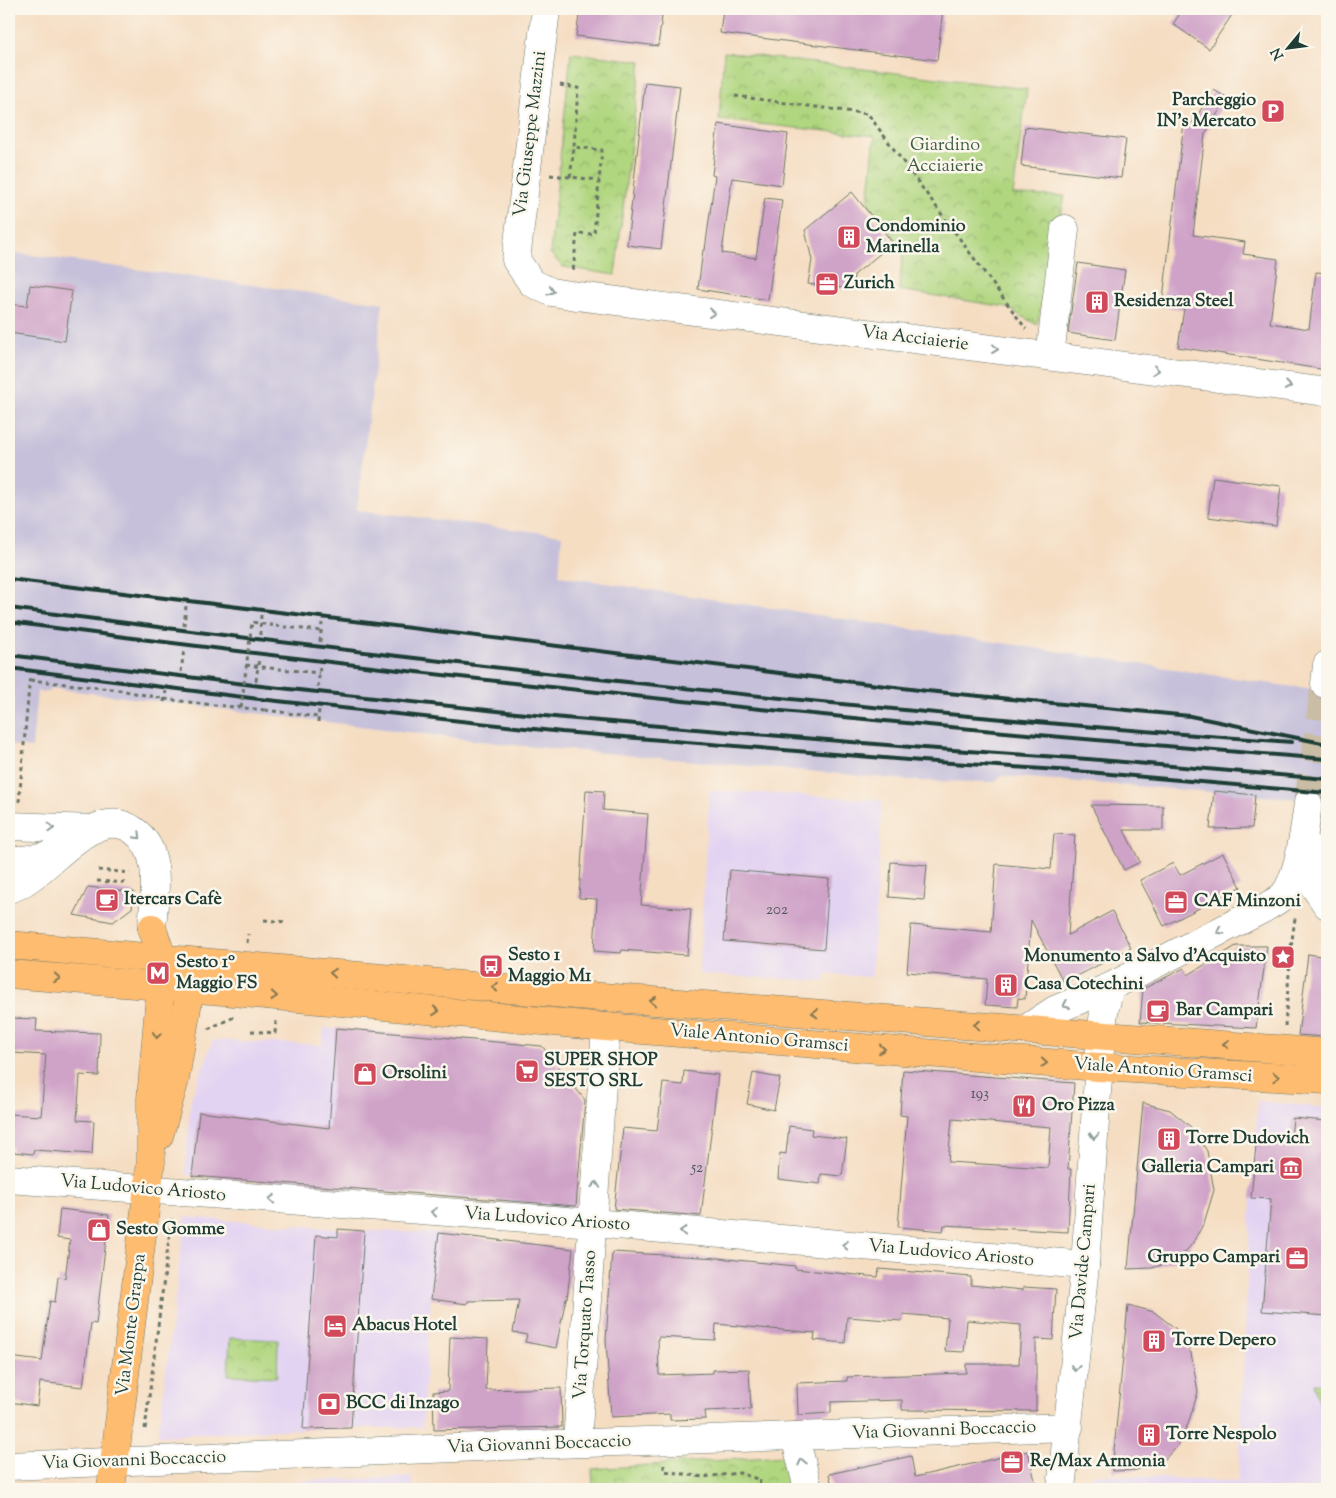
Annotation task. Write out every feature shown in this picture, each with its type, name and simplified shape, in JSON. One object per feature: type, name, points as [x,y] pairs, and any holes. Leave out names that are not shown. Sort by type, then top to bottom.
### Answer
[{"type":"main road","points":[[124,955],[133,954],[146,948],[151,939],[152,928]]},
{"type":"main road","points":[[151,1162],[151,1099],[163,959],[152,928]]},
{"type":"main road","name":"Viale Antonio Gramsci","points":[[9,945],[576,995],[1327,1053]]},
{"type":"main road","points":[[151,1162],[175,1079],[195,961]]},
{"type":"main road","name":"Viale Antonio Gramsci","points":[[9,974],[606,1027],[1098,1067],[1327,1080]]},
{"type":"main road","name":"Via Monte Grappa","points":[[111,1489],[128,1462],[151,1162]]},
{"type":"street","name":"Via Giuseppe Mazzini","points":[[516,260],[546,9]]},
{"type":"street","points":[[1050,356],[1065,229]]},
{"type":"street","name":"Via Acciaierie","points":[[516,260],[532,283],[551,292],[1327,392]]},
{"type":"street","points":[[14,814],[94,829]]},
{"type":"street","points":[[1026,1029],[1055,1010],[1110,987],[1263,909],[1282,896],[1292,882],[1307,815],[1308,870],[1312,883],[1327,907]]},
{"type":"street","points":[[9,889],[19,886],[30,878],[82,835],[94,829],[113,824],[124,826],[140,835],[147,846],[155,867],[152,928]]},
{"type":"street","points":[[9,860],[50,855],[68,848]]},
{"type":"street","points":[[1263,909],[1292,901],[1327,907]]},
{"type":"street","name":"Via Davide Campari","points":[[1061,1489],[1085,1265],[1101,1035],[1110,987]]},
{"type":"street","name":"Via Torquato Tasso","points":[[577,1443],[606,1027]]},
{"type":"street","name":"Via Ludovico Ariosto","points":[[9,1179],[593,1224],[1085,1265]]},
{"type":"street","name":"Via Giovanni Boccaccio","points":[[9,1466],[577,1443],[1069,1427]]},
{"type":"street","points":[[795,1436],[808,1489]]},
{"type":"path","points":[[537,81],[578,88],[570,177]]},
{"type":"path","points":[[735,96],[868,114],[1029,334]]},
{"type":"path","points":[[570,294],[577,232],[594,234],[602,150],[574,147]]},
{"type":"path","points":[[527,172],[599,180]]},
{"type":"path","points":[[184,626],[186,606]]},
{"type":"path","points":[[260,635],[261,615]]},
{"type":"path","points":[[241,708],[252,622],[321,631]]},
{"type":"path","points":[[320,642],[322,623]]},
{"type":"path","points":[[181,672],[184,649]]},
{"type":"path","points":[[256,681],[259,658]]},
{"type":"path","points":[[246,665],[319,673]]},
{"type":"path","points":[[318,687],[320,665]]},
{"type":"path","points":[[14,814],[30,675]]},
{"type":"path","points":[[30,680],[120,690],[165,701],[265,710],[318,719],[319,710]]},
{"type":"path","points":[[165,701],[166,691]]},
{"type":"path","points":[[98,870],[130,874]]},
{"type":"path","points":[[97,881],[129,883]]},
{"type":"path","points":[[1283,1049],[1291,948],[1298,901]]},
{"type":"path","points":[[264,920],[286,922]]},
{"type":"path","points":[[205,1032],[216,1025],[231,1020],[238,1013]]},
{"type":"path","points":[[252,1031],[275,1033],[276,1021],[268,1020]]},
{"type":"path","points":[[128,1462],[149,1410],[175,1192]]},
{"type":"path","points":[[660,1440],[664,1471],[703,1477],[740,1473],[760,1480],[759,1489]]},
{"type":"shaded area","points":[[9,252],[383,303],[357,510],[562,535],[559,576],[1286,686],[1327,690],[1327,801],[1001,776],[995,782],[919,781],[514,745],[50,688],[49,692],[37,691],[32,748],[9,745]]},
{"type":"shaded area","points":[[709,790],[882,800],[872,977],[826,974],[825,981],[699,974]]},
{"type":"shaded area","points":[[324,1028],[542,1046],[585,1100],[576,1208],[185,1174],[191,1099],[213,1040],[322,1045]]},
{"type":"shaded area","points":[[1258,1101],[1327,1108],[1327,1384],[1315,1383],[1327,1433],[1327,1489],[1092,1489],[1092,1474],[1238,1482],[1251,1198]]},
{"type":"shaded area","points":[[185,1217],[364,1231],[439,1233],[431,1299],[422,1427],[303,1429],[158,1436]]},
{"type":"shaded area","points":[[411,1477],[413,1489],[274,1489],[274,1482]]},
{"type":"green space","name":"Giardino Acciaierie","points":[[724,52],[1027,89],[1013,195],[1065,196],[1037,325],[1006,307],[899,290],[903,250],[868,202],[875,136],[719,120]]},
{"type":"green space","points":[[571,53],[641,61],[615,275],[563,267],[550,253]]},
{"type":"green space","points":[[230,1338],[278,1340],[277,1377],[228,1375]]},
{"type":"green space","points":[[1314,1383],[1327,1384],[1327,1433]]},
{"type":"green space","points":[[784,1456],[790,1489],[593,1489],[592,1469]]},
{"type":"building","points":[[580,9],[663,9],[658,46],[576,36]]},
{"type":"building","points":[[723,9],[943,9],[937,60],[720,33]]},
{"type":"building","points":[[1183,9],[1236,9],[1209,49],[1173,24]]},
{"type":"building","points":[[645,82],[680,86],[661,249],[627,245]]},
{"type":"building","points":[[1214,90],[1227,98],[1205,134],[1193,235],[1245,242],[1243,254],[1278,259],[1270,323],[1309,329],[1316,272],[1327,273],[1327,370],[1178,347],[1184,309],[1162,307],[1184,122],[1190,126]]},
{"type":"building","points":[[718,124],[788,134],[782,185],[732,178],[722,253],[756,258],[765,198],[782,200],[768,300],[698,289],[715,176],[712,175]]},
{"type":"building","points":[[1025,127],[1126,139],[1121,178],[1021,166]]},
{"type":"building","name":"Condominio Marinella","points":[[852,192],[893,243],[854,275],[852,289],[808,284],[812,260],[805,230]]},
{"type":"building","name":"Residenza Steel","points":[[1078,263],[1125,270],[1115,340],[1068,333]]},
{"type":"building","points":[[30,285],[72,291],[65,341],[9,333],[9,304],[27,306]]},
{"type":"building","points":[[1213,477],[1281,486],[1276,526],[1208,517]]},
{"type":"building","points":[[586,790],[604,791],[603,810],[648,814],[641,905],[691,909],[687,955],[622,950],[621,953],[594,951],[597,899],[579,898]]},
{"type":"building","points":[[1214,791],[1255,795],[1252,828],[1210,829]]},
{"type":"building","points":[[1091,805],[1163,806],[1163,830],[1124,830],[1140,862],[1124,870]]},
{"type":"building","points":[[1054,834],[1075,835],[1068,935],[1112,911],[1131,948],[1064,983],[1031,920],[1025,999],[1018,998],[1017,1007],[985,1005],[987,979],[907,972],[911,925],[991,932],[996,864],[1051,869]]},
{"type":"building","points":[[1223,853],[1241,887],[1164,926],[1140,880],[1173,863],[1180,875]]},
{"type":"building","points":[[891,862],[927,865],[924,900],[889,897]]},
{"type":"building","points":[[730,870],[829,879],[824,949],[724,941]]},
{"type":"building","name":"Itercars Cafè","points":[[88,887],[134,892],[132,908],[113,922],[74,915]]},
{"type":"building","points":[[1236,946],[1267,946],[1256,1028],[1140,1022],[1143,989],[1184,968],[1188,975]]},
{"type":"building","points":[[1308,954],[1327,957],[1327,1037],[1298,1035]]},
{"type":"building","points":[[9,1018],[37,1019],[36,1031],[100,1033],[99,1076],[80,1075],[77,1120],[94,1121],[92,1154],[34,1150],[33,1154],[12,1152],[12,1147],[9,1147],[9,1114],[41,1116],[46,1055],[12,1053],[13,1047],[9,1046]]},
{"type":"building","points":[[336,1028],[542,1046],[585,1100],[576,1206],[192,1176],[199,1112],[329,1128]]},
{"type":"building","points":[[903,1070],[1074,1083],[1068,1169],[1071,1169],[1068,1232],[944,1225],[943,1231],[898,1227],[907,1116],[900,1115]],"holes":[[[952,1119],[1051,1127],[1048,1168],[948,1162]]]},
{"type":"building","points":[[684,1071],[718,1075],[701,1216],[614,1209],[623,1128],[657,1131],[663,1083],[683,1085]]},
{"type":"building","points":[[753,1073],[780,1078],[774,1110],[747,1104]]},
{"type":"building","points":[[1143,1103],[1170,1110],[1191,1127],[1207,1151],[1214,1190],[1204,1223],[1192,1244],[1178,1260],[1152,1268],[1128,1269]]},
{"type":"building","points":[[1293,1118],[1327,1121],[1327,1316],[1262,1311],[1271,1199],[1251,1198],[1257,1135],[1291,1138]]},
{"type":"building","points":[[789,1126],[812,1129],[811,1135],[847,1139],[842,1176],[821,1174],[820,1184],[778,1179],[780,1153],[786,1154]]},
{"type":"building","points":[[60,1209],[109,1215],[96,1324],[91,1323],[83,1387],[40,1382],[37,1406],[9,1402],[9,1357],[42,1361],[50,1301],[55,1302],[58,1277],[65,1278],[70,1240],[57,1238]]},
{"type":"building","name":"Abacus Hotel","points":[[338,1229],[364,1231],[351,1428],[303,1429],[316,1235],[338,1237]]},
{"type":"building","points":[[439,1233],[573,1249],[567,1298],[556,1348],[525,1342],[527,1335],[513,1332],[519,1300],[468,1301],[467,1304],[431,1299]]},
{"type":"building","points":[[612,1252],[718,1258],[795,1266],[795,1269],[878,1277],[879,1269],[971,1277],[971,1285],[1023,1290],[1023,1287],[1056,1289],[1053,1340],[1036,1339],[1036,1411],[902,1410],[902,1400],[831,1402],[831,1413],[798,1415],[797,1383],[847,1381],[847,1377],[966,1373],[966,1364],[1019,1364],[1021,1325],[967,1320],[964,1352],[945,1351],[948,1318],[903,1314],[902,1321],[847,1317],[845,1343],[814,1340],[815,1333],[716,1324],[715,1340],[658,1337],[659,1375],[713,1373],[713,1370],[749,1369],[751,1409],[705,1411],[706,1419],[670,1420],[670,1414],[611,1417],[606,1340]]},
{"type":"building","points":[[1128,1305],[1154,1312],[1175,1328],[1191,1353],[1198,1392],[1188,1424],[1177,1446],[1163,1461],[1136,1470],[1112,1471]]},
{"type":"building","points":[[450,1337],[488,1339],[486,1390],[561,1388],[562,1427],[434,1430],[433,1392],[448,1391]]},
{"type":"building","points":[[1028,1451],[1037,1489],[833,1489],[829,1474],[911,1456],[915,1477]]},
{"type":"tunnel","points":[[1308,803],[1325,684]]},
{"type":"railway","points":[[9,579],[927,691],[1190,716],[1327,744]]},
{"type":"railway","points":[[9,608],[489,667],[810,701],[1131,730],[1292,742]]},
{"type":"railway","points":[[9,622],[338,663],[667,700],[1162,746],[1327,759]]},
{"type":"railway","points":[[9,655],[261,686],[564,718],[1327,779]]},
{"type":"railway","points":[[9,668],[259,699],[562,732],[921,761],[1088,772],[1327,793]]},
{"type":"place","name":"Parcheggio IN's Mercato","points":[[1273,111]]},
{"type":"place","name":"Condominio Marinella","points":[[849,237]]},
{"type":"place","name":"Zurich","points":[[827,284]]},
{"type":"place","name":"Residenza Steel","points":[[1097,302]]},
{"type":"place","name":"Itercars Cafè","points":[[107,900]]},
{"type":"place","name":"CAF Minzoni","points":[[1176,902]]},
{"type":"place","name":"Monumento a Salvo d'Acquisto","points":[[1283,957]]},
{"type":"place","name":"Sesto 1 Maggio M1","points":[[491,966]]},
{"type":"place","name":"Sesto 1º Maggio FS","points":[[158,973]]},
{"type":"place","name":"Casa Cotechini","points":[[1006,985]]},
{"type":"place","name":"Bar Campari","points":[[1158,1011]]},
{"type":"place","name":"SUPER SHOP SESTO SRL","points":[[527,1071]]},
{"type":"place","name":"Orsolini","points":[[365,1074]]},
{"type":"place","name":"Oro Pizza","points":[[1024,1106]]},
{"type":"place","name":"Torre Dudovich","points":[[1169,1139]]},
{"type":"place","name":"Galleria Campari","points":[[1291,1168]]},
{"type":"place","name":"Sesto Gomme","points":[[99,1230]]},
{"type":"place","name":"Gruppo Campari","points":[[1297,1258]]},
{"type":"place","name":"Abacus Hotel","points":[[335,1326]]},
{"type":"place","name":"Torre Depero","points":[[1154,1341]]},
{"type":"place","name":"BCC di Inzago","points":[[329,1404]]},
{"type":"place","name":"Torre Nespolo","points":[[1149,1435]]},
{"type":"place","name":"Re/Max Armonia","points":[[1012,1462]]}]
